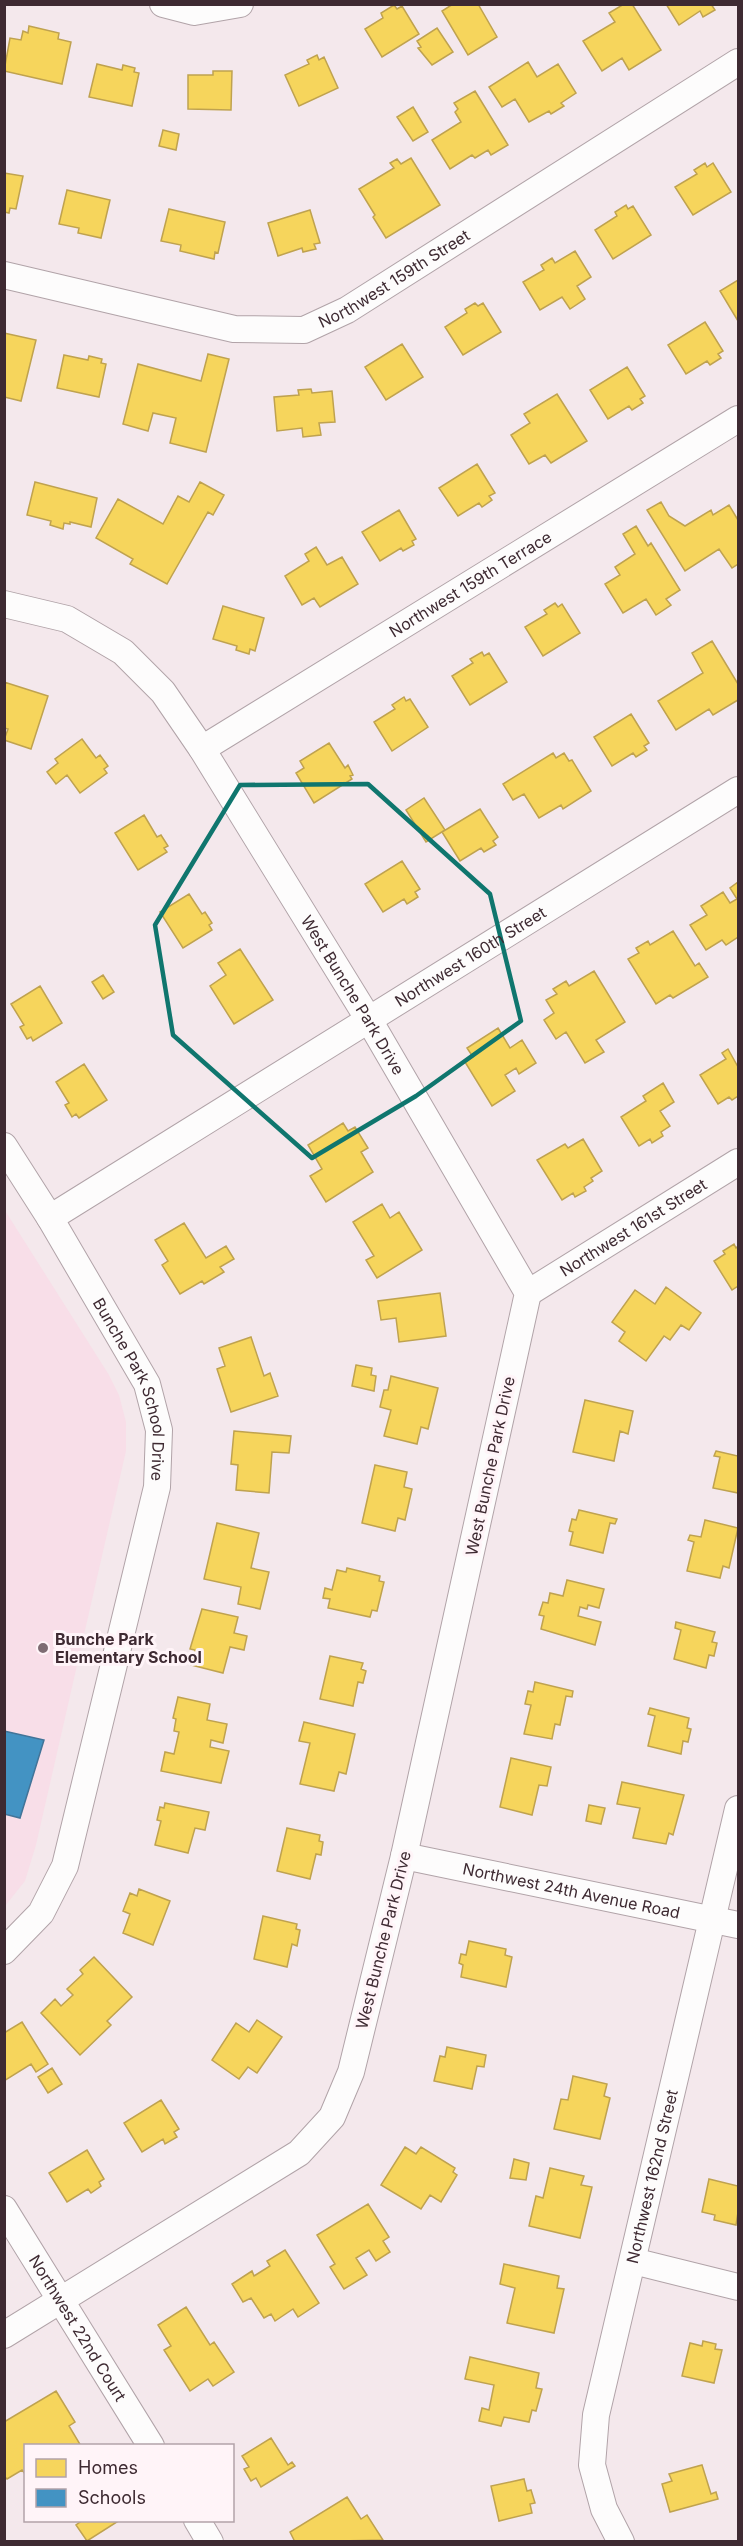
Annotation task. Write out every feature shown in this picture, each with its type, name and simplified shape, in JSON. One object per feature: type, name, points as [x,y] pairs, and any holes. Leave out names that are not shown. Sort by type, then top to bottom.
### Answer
[{"type":"street","points":[[163,4],[195,12],[240,4]]},
{"type":"street","name":"Northwest 159th Street","points":[[4,275],[234,329],[304,330],[347,310],[738,62]]},
{"type":"street","name":"Northwest 159th Terrace","points":[[202,749],[738,419]]},
{"type":"street","name":"West Bunche Park Drive","points":[[4,604],[67,619],[123,652],[163,692],[202,749],[369,1020],[528,1293],[404,1856],[351,2072],[332,2117],[299,2153],[4,2335]]},
{"type":"street","name":"Northwest 160th Street","points":[[50,1218],[738,790]]},
{"type":"street","name":"Bunche Park School Drive","points":[[4,1146],[50,1218],[147,1384],[159,1430],[157,1487],[65,1866],[41,1913],[4,1951]]},
{"type":"street","name":"Northwest 161st Street","points":[[528,1293],[738,1162]]},
{"type":"street","name":"Northwest 162nd Street","points":[[621,2541],[604,2509],[592,2464],[596,2415],[738,1809]]},
{"type":"street","name":"Northwest 24th Avenue Road","points":[[404,1856],[738,1925]]},
{"type":"street","name":"Northwest 22nd Court","points":[[4,2209],[149,2444]]},
{"type":"street","points":[[633,2260],[738,2287]]},
{"type":"street","points":[[198,2522],[210,2541]]},
{"type":"highlighted area","points":[[368,784],[490,894],[521,1021],[416,1096],[312,1158],[173,1035],[155,925],[240,785]]},
{"type":"shaded area","name":"Bunche Park Elementary School","points":[[4,1209],[109,1375],[119,1395],[126,1422],[126,1451],[36,1845],[25,1881],[5,1906]]},
{"type":"building: Homes","points":[[453,4],[478,4],[497,37],[468,55],[442,11]]},
{"type":"building: Homes","points":[[624,4],[632,4],[661,50],[629,70],[622,58],[602,71],[583,41],[615,22],[609,13]]},
{"type":"building: Homes","points":[[666,4],[711,4],[715,10],[703,17],[700,11],[679,25]]},
{"type":"building: Homes","points":[[394,5],[397,9],[402,6],[419,34],[382,57],[365,29],[383,18],[381,13]]},
{"type":"building: Homes","points":[[29,26],[59,33],[58,39],[71,42],[62,84],[4,71],[10,38],[21,40],[23,31],[28,33]]},
{"type":"building: Homes","points":[[437,28],[453,52],[432,65],[418,48],[421,47],[417,41]]},
{"type":"building: Homes","points":[[317,55],[319,60],[324,57],[338,88],[299,106],[285,75],[309,64],[307,60]]},
{"type":"building: Homes","points":[[528,62],[537,77],[558,64],[576,93],[561,103],[564,106],[551,114],[549,111],[529,122],[515,99],[502,107],[489,87]]},
{"type":"building: Homes","points":[[97,64],[122,70],[123,65],[135,68],[134,72],[139,73],[132,106],[89,97]]},
{"type":"building: Homes","points":[[213,71],[232,71],[231,110],[188,109],[188,75],[213,75]]},
{"type":"building: Homes","points":[[475,91],[508,145],[491,155],[488,150],[475,158],[472,155],[450,169],[432,140],[461,122],[455,112],[458,109],[454,103]]},
{"type":"building: Homes","points":[[413,107],[428,132],[413,141],[397,117]]},
{"type":"building: Homes","points":[[163,130],[179,134],[176,150],[159,146]]},
{"type":"building: Homes","points":[[411,158],[440,205],[386,238],[359,189],[394,168],[390,163],[397,159],[401,164]]},
{"type":"building: Homes","points":[[705,163],[707,167],[713,163],[731,192],[693,215],[675,187],[697,174],[694,170]]},
{"type":"building: Homes","points":[[4,173],[23,176],[16,209],[10,208],[9,213],[4,212]]},
{"type":"building: Homes","points":[[67,190],[110,200],[101,238],[78,233],[79,228],[59,224]]},
{"type":"building: Homes","points":[[626,205],[628,209],[633,206],[651,235],[613,259],[595,230],[617,216],[615,212]]},
{"type":"building: Homes","points":[[169,209],[225,222],[218,253],[215,252],[214,259],[180,251],[181,245],[161,241]]},
{"type":"building: Homes","points":[[310,210],[320,243],[314,244],[316,249],[303,252],[302,248],[278,256],[268,223]]},
{"type":"building: Homes","points":[[575,251],[591,277],[577,286],[585,299],[570,309],[562,297],[540,310],[523,282],[544,270],[541,265],[552,258],[555,263]]},
{"type":"building: Homes","points":[[738,280],[738,321],[720,291]]},
{"type":"building: Homes","points":[[475,303],[478,306],[483,303],[501,332],[463,355],[445,327],[467,313],[465,309]]},
{"type":"building: Homes","points":[[705,322],[723,351],[718,354],[721,358],[710,365],[707,361],[686,374],[668,345]]},
{"type":"building: Homes","points":[[4,333],[36,340],[21,401],[4,397]]},
{"type":"building: Homes","points":[[402,344],[423,377],[386,400],[365,367]]},
{"type":"building: Homes","points":[[208,354],[229,359],[206,452],[170,443],[176,418],[153,413],[148,431],[123,424],[138,364],[201,381]]},
{"type":"building: Homes","points":[[64,355],[88,360],[89,356],[102,359],[101,363],[106,364],[99,397],[57,388]]},
{"type":"building: Homes","points":[[627,367],[645,396],[640,399],[643,403],[632,410],[629,406],[608,419],[590,390]]},
{"type":"building: Homes","points":[[311,389],[312,393],[332,391],[335,422],[319,423],[321,435],[303,437],[302,428],[277,431],[274,397],[299,395],[298,390]]},
{"type":"building: Homes","points":[[557,394],[587,441],[551,463],[545,455],[529,464],[511,435],[530,423],[524,414]]},
{"type":"building: Homes","points":[[477,464],[495,493],[489,496],[492,500],[482,507],[479,503],[458,516],[439,488]]},
{"type":"building: Homes","points":[[35,482],[97,498],[91,527],[70,522],[70,524],[64,523],[63,529],[50,525],[51,521],[27,515]]},
{"type":"building: Homes","points":[[200,482],[224,495],[213,515],[208,512],[167,584],[130,564],[133,559],[96,538],[118,499],[163,524],[178,496],[189,502]]},
{"type":"building: Homes","points":[[661,502],[669,516],[685,526],[711,510],[713,515],[729,505],[738,520],[738,564],[732,568],[719,549],[685,571],[647,510]]},
{"type":"building: Homes","points":[[399,510],[416,539],[412,541],[414,545],[403,551],[401,548],[380,561],[362,532]]},
{"type":"building: Homes","points":[[636,526],[648,546],[651,543],[680,590],[666,599],[671,605],[656,615],[646,599],[623,613],[605,584],[620,575],[615,567],[635,554],[623,534]]},
{"type":"building: Homes","points":[[316,547],[327,565],[342,557],[358,584],[320,607],[314,598],[302,605],[285,576],[309,561],[305,554]]},
{"type":"building: Homes","points":[[555,603],[558,607],[562,604],[580,633],[543,656],[525,627],[547,614],[544,610]]},
{"type":"building: Homes","points":[[223,606],[264,618],[255,651],[250,649],[249,654],[236,650],[237,646],[213,639]]},
{"type":"building: Homes","points":[[712,641],[738,684],[738,700],[713,715],[709,709],[676,730],[658,701],[703,673],[692,653]]},
{"type":"building: Homes","points":[[482,652],[484,656],[489,653],[507,682],[470,705],[452,676],[473,663],[470,659]]},
{"type":"building: Homes","points":[[4,682],[48,696],[31,749],[4,740],[8,729],[4,728]]},
{"type":"building: Homes","points":[[404,697],[406,701],[410,699],[428,727],[392,751],[374,722],[395,709],[392,705]]},
{"type":"building: Homes","points":[[631,714],[649,743],[644,746],[647,750],[636,757],[633,753],[612,766],[594,737]]},
{"type":"building: Homes","points":[[82,739],[96,758],[100,755],[108,766],[104,769],[107,773],[80,793],[67,775],[56,784],[47,772],[58,763],[55,759]]},
{"type":"building: Homes","points":[[329,743],[345,768],[348,765],[353,775],[350,776],[352,779],[314,803],[296,773],[304,768],[300,761]]},
{"type":"building: Homes","points":[[553,753],[556,758],[564,753],[569,761],[572,760],[591,791],[563,809],[561,805],[539,818],[524,794],[513,800],[503,784]]},
{"type":"building: Homes","points":[[424,798],[445,830],[426,842],[406,810]]},
{"type":"building: Homes","points":[[480,809],[498,837],[493,841],[496,845],[484,852],[481,848],[460,861],[442,832]]},
{"type":"building: Homes","points":[[144,815],[157,837],[161,835],[168,846],[164,848],[167,852],[138,870],[115,833]]},
{"type":"building: Homes","points":[[402,861],[420,889],[415,892],[418,897],[407,904],[404,899],[383,912],[365,884]]},
{"type":"building: Homes","points":[[738,882],[738,937],[726,945],[722,940],[706,950],[690,925],[707,915],[701,906],[723,892],[730,903],[737,899],[730,888]]},
{"type":"building: Homes","points":[[189,894],[202,914],[205,912],[212,923],[209,925],[212,930],[183,948],[160,912]]},
{"type":"building: Homes","points":[[673,931],[695,966],[699,963],[708,977],[673,998],[670,995],[656,1004],[628,959],[639,953],[636,948],[648,941],[650,945]]},
{"type":"building: Homes","points":[[240,949],[273,1000],[234,1024],[210,986],[226,975],[218,963]]},
{"type":"building: Homes","points":[[594,971],[625,1022],[596,1040],[604,1052],[585,1063],[566,1032],[556,1039],[544,1020],[554,1013],[546,1000],[557,994],[553,989],[566,981],[569,986]]},
{"type":"building: Homes","points":[[103,975],[114,992],[103,999],[92,982]]},
{"type":"building: Homes","points":[[40,986],[62,1023],[33,1041],[31,1037],[27,1039],[20,1027],[24,1025],[11,1004]]},
{"type":"building: Homes","points":[[498,1028],[510,1048],[522,1040],[536,1063],[519,1074],[516,1068],[505,1075],[515,1091],[492,1106],[465,1062],[473,1057],[467,1048]]},
{"type":"building: Homes","points":[[728,1049],[738,1067],[738,1096],[732,1100],[729,1097],[718,1104],[700,1075],[726,1059],[722,1053]]},
{"type":"building: Homes","points":[[84,1064],[107,1100],[79,1118],[76,1114],[72,1117],[65,1105],[69,1103],[56,1082]]},
{"type":"building: Homes","points":[[663,1083],[674,1102],[660,1111],[670,1126],[661,1132],[663,1136],[652,1143],[650,1139],[639,1146],[621,1117],[646,1101],[643,1096]]},
{"type":"building: Homes","points":[[343,1123],[348,1131],[355,1127],[368,1148],[361,1152],[373,1172],[326,1202],[310,1176],[322,1169],[308,1145]]},
{"type":"building: Homes","points":[[583,1139],[602,1171],[591,1178],[593,1181],[584,1187],[586,1191],[575,1197],[573,1193],[562,1200],[537,1160],[565,1144],[568,1148]]},
{"type":"building: Homes","points":[[382,1204],[390,1218],[399,1212],[422,1250],[377,1278],[366,1260],[374,1256],[353,1222]]},
{"type":"building: Homes","points":[[184,1223],[206,1258],[226,1246],[234,1259],[220,1267],[224,1272],[180,1294],[162,1265],[168,1261],[155,1240]]},
{"type":"building: Homes","points":[[734,1244],[736,1248],[738,1246],[738,1286],[732,1290],[714,1261]]},
{"type":"building: Homes","points":[[666,1287],[701,1313],[689,1330],[681,1325],[670,1340],[664,1336],[646,1361],[619,1341],[625,1332],[612,1322],[635,1290],[655,1304]]},
{"type":"building: Homes","points":[[440,1293],[446,1336],[399,1342],[396,1318],[381,1320],[378,1301]]},
{"type":"building: Homes","points":[[251,1337],[264,1376],[270,1373],[278,1396],[231,1412],[217,1369],[225,1366],[219,1348]]},
{"type":"building: Homes","points":[[356,1365],[372,1368],[371,1375],[376,1376],[374,1391],[352,1386]]},
{"type":"building: Homes","points":[[391,1376],[438,1388],[428,1429],[421,1427],[417,1444],[384,1436],[391,1410],[380,1407],[384,1390],[388,1390]]},
{"type":"building: Homes","points":[[585,1400],[633,1411],[628,1434],[620,1431],[614,1461],[573,1452]]},
{"type":"building: Homes","points":[[234,1431],[291,1436],[289,1453],[272,1452],[269,1493],[236,1490],[238,1465],[231,1464]]},
{"type":"building: Homes","points":[[716,1451],[738,1456],[738,1493],[713,1488],[720,1457],[714,1456]]},
{"type":"building: Homes","points":[[375,1465],[407,1472],[404,1487],[412,1489],[405,1520],[398,1518],[395,1531],[362,1523]]},
{"type":"building: Homes","points":[[579,1510],[617,1519],[615,1524],[610,1523],[603,1553],[570,1545],[573,1532],[569,1531],[572,1519],[576,1520]]},
{"type":"building: Homes","points":[[705,1520],[738,1528],[729,1568],[723,1566],[720,1578],[687,1571],[694,1542],[688,1540],[690,1535],[701,1537]]},
{"type":"building: Homes","points":[[217,1523],[259,1533],[251,1568],[269,1572],[260,1609],[238,1604],[241,1587],[204,1579]]},
{"type":"building: Homes","points":[[347,1568],[380,1576],[379,1581],[384,1582],[377,1611],[372,1610],[370,1617],[328,1608],[330,1599],[323,1598],[325,1588],[332,1590],[337,1570],[346,1572]]},
{"type":"building: Homes","points":[[567,1580],[604,1589],[599,1608],[588,1605],[587,1609],[580,1607],[578,1616],[601,1622],[595,1645],[541,1629],[544,1616],[539,1615],[543,1602],[548,1603],[550,1593],[563,1596]]},
{"type":"building: Homes","points":[[202,1609],[238,1617],[234,1633],[247,1636],[244,1650],[230,1647],[223,1673],[191,1665],[195,1650],[190,1649]]},
{"type":"building: Homes","points":[[676,1622],[715,1632],[712,1642],[717,1643],[714,1656],[709,1655],[706,1668],[674,1659],[681,1630],[675,1628]]},
{"type":"building: Homes","points":[[330,1656],[363,1663],[361,1669],[366,1671],[363,1683],[358,1682],[353,1706],[320,1699]]},
{"type":"building: Homes","points":[[535,1682],[573,1691],[572,1697],[566,1696],[560,1725],[555,1724],[552,1739],[524,1734],[531,1705],[525,1704],[528,1691],[533,1692]]},
{"type":"building: Homes","points":[[178,1697],[210,1704],[207,1720],[227,1724],[223,1743],[211,1740],[210,1747],[229,1751],[221,1783],[161,1771],[165,1752],[174,1754],[179,1732],[174,1731],[176,1719],[173,1718]]},
{"type":"building: Homes","points":[[650,1708],[689,1718],[687,1728],[691,1729],[688,1742],[683,1741],[681,1754],[648,1746],[655,1716],[648,1714]]},
{"type":"building: Homes","points":[[304,1722],[355,1734],[346,1774],[339,1772],[334,1791],[300,1784],[310,1743],[299,1741]]},
{"type":"building: Homes","points":[[511,1758],[551,1767],[547,1786],[539,1785],[532,1815],[500,1807]]},
{"type":"building: Homes","points":[[622,1782],[684,1795],[673,1835],[669,1833],[666,1844],[633,1838],[640,1808],[617,1804]]},
{"type":"building: Homes","points":[[165,1803],[209,1812],[205,1830],[195,1828],[188,1853],[155,1845],[161,1821],[157,1820],[160,1807],[164,1808]]},
{"type":"building: Homes","points":[[589,1805],[605,1808],[601,1824],[586,1821]]},
{"type":"building: Homes","points":[[287,1828],[320,1835],[319,1841],[323,1842],[321,1855],[316,1854],[310,1879],[277,1871]]},
{"type":"building: Homes","points":[[139,1889],[170,1901],[153,1945],[123,1933],[130,1914],[123,1911],[130,1893],[137,1896]]},
{"type":"building: Homes","points":[[263,1916],[297,1924],[296,1929],[300,1930],[297,1946],[292,1944],[287,1967],[254,1959]]},
{"type":"building: Homes","points":[[469,1941],[506,1949],[505,1955],[512,1957],[506,1987],[461,1977],[463,1965],[459,1963],[461,1954],[466,1955]]},
{"type":"building: Homes","points":[[94,1957],[132,1997],[107,2021],[111,2025],[80,2055],[41,2013],[55,1999],[61,2006],[73,1995],[67,1989],[83,1974],[80,1970]]},
{"type":"building: Homes","points":[[257,2020],[282,2037],[257,2073],[248,2067],[239,2079],[212,2060],[236,2023],[249,2032]]},
{"type":"building: Homes","points":[[22,2022],[48,2064],[36,2072],[31,2064],[4,2081],[4,2033]]},
{"type":"building: Homes","points":[[447,2047],[486,2055],[484,2067],[477,2066],[472,2089],[434,2081],[440,2056],[445,2057]]},
{"type":"building: Homes","points":[[52,2068],[62,2084],[48,2093],[38,2077]]},
{"type":"building: Homes","points":[[573,2076],[607,2084],[604,2096],[610,2098],[600,2139],[554,2129],[561,2099],[568,2100]]},
{"type":"building: Homes","points":[[161,2100],[179,2129],[174,2132],[177,2137],[165,2144],[163,2139],[142,2152],[124,2123]]},
{"type":"building: Homes","points":[[405,2147],[416,2154],[421,2147],[455,2168],[453,2172],[457,2175],[441,2202],[430,2195],[421,2209],[381,2185]]},
{"type":"building: Homes","points":[[87,2150],[104,2179],[99,2182],[101,2186],[91,2193],[88,2189],[67,2202],[49,2173]]},
{"type":"building: Homes","points":[[514,2159],[529,2163],[526,2180],[510,2178]]},
{"type":"building: Homes","points":[[550,2168],[584,2176],[581,2185],[592,2187],[580,2238],[529,2226],[536,2196],[543,2198]]},
{"type":"building: Homes","points":[[709,2179],[738,2186],[736,2225],[714,2220],[715,2215],[702,2212]]},
{"type":"building: Homes","points":[[368,2204],[389,2237],[383,2241],[390,2252],[376,2261],[369,2250],[356,2258],[367,2275],[344,2289],[330,2267],[335,2264],[317,2235]]},
{"type":"building: Homes","points":[[285,2250],[319,2303],[298,2317],[293,2309],[275,2321],[271,2314],[264,2318],[251,2298],[243,2302],[232,2284],[252,2271],[254,2276],[270,2266],[267,2261]]},
{"type":"building: Homes","points":[[504,2264],[559,2276],[557,2288],[564,2289],[554,2333],[507,2323],[515,2288],[500,2284]]},
{"type":"building: Homes","points":[[186,2307],[210,2345],[214,2342],[234,2372],[213,2386],[208,2379],[190,2391],[164,2350],[171,2346],[158,2325]]},
{"type":"building: Homes","points":[[703,2341],[716,2344],[715,2349],[722,2350],[714,2383],[682,2376],[690,2343],[702,2346]]},
{"type":"building: Homes","points":[[470,2357],[539,2373],[536,2388],[542,2389],[536,2411],[532,2410],[529,2422],[504,2417],[501,2426],[479,2421],[482,2408],[489,2410],[494,2385],[465,2379]]},
{"type":"building: Homes","points":[[56,2391],[75,2422],[69,2426],[80,2444],[24,2444],[24,2472],[22,2470],[7,2479],[4,2476],[4,2422]]},
{"type":"building: Homes","points":[[271,2438],[288,2465],[292,2462],[295,2466],[261,2487],[256,2478],[251,2481],[244,2469],[249,2467],[242,2456]]},
{"type":"building: Homes","points":[[702,2465],[711,2494],[716,2492],[718,2499],[670,2512],[662,2484],[672,2481],[669,2474]]},
{"type":"building: Homes","points":[[524,2479],[527,2491],[531,2490],[535,2503],[530,2504],[532,2513],[499,2521],[491,2486]]},
{"type":"building: Homes","points":[[347,2497],[361,2519],[367,2515],[383,2540],[295,2542],[290,2532]]},
{"type":"building: Homes","points":[[80,2522],[117,2522],[87,2541],[76,2525]]},
{"type":"building: Schools","points":[[4,1731],[44,1740],[20,1818],[4,1814]]},
{"type":"place","name":"Bunche Park Elementary School","points":[[43,1648]]}]
